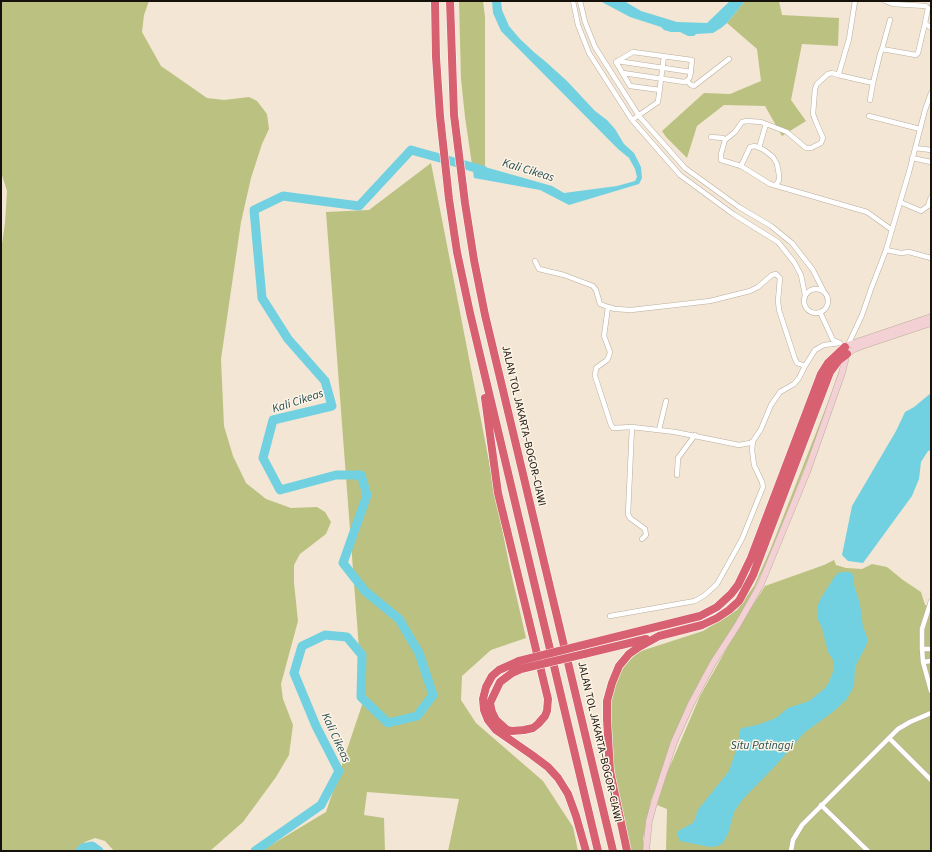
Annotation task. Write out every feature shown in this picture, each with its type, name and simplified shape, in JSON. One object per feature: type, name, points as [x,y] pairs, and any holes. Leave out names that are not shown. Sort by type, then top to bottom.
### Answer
[{"type":"highway","points":[[435,1],[436,58],[442,140],[457,252],[479,352],[598,851]]},
{"type":"highway","name":"JALAN TOL JAKARTA–BOGOR–CIAWI","points":[[450,1],[451,55],[457,140],[474,260],[485,315],[614,851]]},
{"type":"highway","points":[[479,352],[498,493],[548,699],[547,711],[545,716],[538,724],[533,728],[512,731],[507,730],[496,720],[490,703],[500,682],[512,672],[521,670],[584,654],[659,636],[702,625],[717,618],[739,601],[753,575],[830,372],[839,360],[845,347]]},
{"type":"highway","points":[[586,851],[570,801],[558,778],[548,767],[532,754],[496,730],[488,720],[484,710],[483,699],[486,687],[492,676],[499,670],[519,661],[700,616],[717,606],[731,594],[738,585],[749,564],[821,374],[828,363],[845,347]]},
{"type":"highway","points":[[627,851],[610,771],[607,701],[619,666],[629,654],[659,636]]},
{"type":"main road","points":[[845,347],[931,317]]},
{"type":"main road","points":[[845,347],[854,349],[931,323]]},
{"type":"main road","points":[[646,851],[649,821],[674,742],[691,704],[713,663],[737,626],[761,584],[808,472],[842,373],[845,347]]},
{"type":"street","points":[[573,1],[578,25],[589,53],[632,120],[680,175],[733,214],[778,242],[794,262],[801,275],[805,295]]},
{"type":"street","points":[[580,1],[585,22],[594,47],[639,116],[686,168],[739,207],[771,226],[792,243],[813,270],[827,295],[828,301],[825,309],[814,313],[806,309],[803,300],[809,290],[814,288],[823,290]]},
{"type":"street","points":[[838,75],[849,38],[853,4],[855,1]]},
{"type":"street","points":[[882,49],[916,54],[918,53],[926,23],[928,8],[926,6],[893,4],[885,1]]},
{"type":"street","points":[[870,100],[880,54],[890,20]]},
{"type":"street","points":[[926,23],[931,28]]},
{"type":"street","points":[[617,61],[633,52],[692,60],[690,77],[687,81]]},
{"type":"street","points":[[632,120],[658,102],[664,56]]},
{"type":"street","points":[[622,73],[684,82],[687,81],[694,86],[729,59]]},
{"type":"street","points":[[617,61],[690,72]]},
{"type":"street","points":[[617,61],[616,62],[630,86],[660,90]]},
{"type":"street","points":[[873,83],[832,73],[828,74],[817,84],[815,89],[814,114],[823,138],[821,143],[817,146],[806,148],[786,132],[766,124],[747,120],[742,122],[735,132],[725,140],[721,160],[741,166],[763,180],[776,185],[867,212],[892,230]]},
{"type":"street","points":[[615,95],[620,88]]},
{"type":"street","points":[[845,347],[862,316],[886,250],[931,93]]},
{"type":"street","points":[[869,116],[920,129]]},
{"type":"street","points":[[759,148],[766,124]]},
{"type":"street","points":[[711,137],[723,138],[725,140]]},
{"type":"street","points":[[741,166],[750,147],[755,146],[759,148],[773,156],[777,164],[779,180],[776,185]]},
{"type":"street","points":[[915,148],[931,150]]},
{"type":"street","points":[[912,158],[931,162]]},
{"type":"street","points":[[680,175],[686,168]]},
{"type":"street","points":[[900,202],[921,210],[928,206],[931,197]]},
{"type":"street","points":[[886,250],[902,253],[915,252],[931,258]]},
{"type":"street","points":[[535,261],[539,269],[564,275],[593,286],[596,290],[600,304],[615,309],[631,310],[710,301],[750,292],[772,275],[776,274],[780,278],[779,306],[790,345],[797,363],[805,366]]},
{"type":"street","points":[[608,307],[604,336],[610,352],[607,360],[595,370],[596,381],[612,426],[615,428],[632,427],[695,435],[739,445],[753,442]]},
{"type":"street","points":[[820,312],[833,340],[845,347]]},
{"type":"street","points":[[610,616],[695,601],[705,595],[717,584],[742,539],[763,487],[754,465],[752,450],[753,442],[761,429],[770,405],[780,392],[794,384],[799,378],[815,350],[824,345],[845,347]]},
{"type":"street","points":[[659,430],[666,401]]},
{"type":"street","points":[[632,427],[628,514],[630,518],[643,526],[645,529],[646,535],[642,538]]},
{"type":"street","points":[[677,475],[678,458],[695,435]]},
{"type":"street","points":[[931,601],[922,629],[923,662],[931,691]]},
{"type":"street","points":[[922,649],[931,649]]},
{"type":"street","points":[[923,662],[931,661]]},
{"type":"street","points":[[791,851],[793,840],[802,825],[821,805],[898,730],[910,722],[931,713]]},
{"type":"street","points":[[889,738],[931,780]]},
{"type":"street","points":[[821,805],[868,851]]},
{"type":"green space","points":[[1,1],[149,1],[144,15],[142,32],[161,66],[207,98],[224,100],[249,97],[257,101],[267,114],[269,129],[262,144],[251,178],[241,222],[221,359],[224,426],[233,456],[246,483],[266,499],[291,508],[317,507],[325,512],[331,522],[326,534],[300,554],[294,565],[294,583],[298,621],[281,684],[283,699],[293,725],[289,755],[276,777],[243,822],[210,851],[114,851],[105,841],[95,838],[85,842],[76,851],[1,851],[1,251],[7,191],[1,172]]},
{"type":"green space","points":[[459,1],[483,1],[485,17],[485,167],[472,165],[461,79]]},
{"type":"green space","points":[[745,1],[779,1],[782,15],[839,18],[838,46],[802,44],[791,100],[806,121],[782,136],[765,106],[724,105],[697,126],[687,158],[662,131],[704,93],[730,94],[761,81],[757,49],[727,23]]},
{"type":"green space","points":[[431,163],[509,564],[526,638],[491,650],[462,676],[461,700],[476,723],[543,781],[573,827],[578,851],[448,851],[459,799],[367,792],[364,815],[384,818],[385,851],[261,851],[326,812],[363,702],[326,212],[369,210]]},
{"type":"green space","points":[[837,379],[839,379],[773,549],[745,608],[702,676],[687,707],[651,800],[643,839],[643,851],[629,851],[612,772],[610,699],[618,672],[638,652],[703,631],[737,610],[754,586],[771,548]]},
{"type":"green space","points":[[834,560],[836,565],[846,568],[862,569],[872,564],[887,567],[921,592],[925,605],[931,606],[931,851],[666,851],[667,809],[657,805],[664,780],[700,696],[737,630],[765,586]]},
{"type":"water","points":[[492,1],[501,1],[502,10],[509,26],[520,39],[567,81],[595,111],[607,120],[615,129],[624,144],[634,153],[641,167],[642,178],[639,184],[569,205],[540,190],[474,178],[472,165],[485,167],[552,186],[564,193],[617,186],[635,181],[637,177],[635,169],[629,158],[618,149],[501,31],[493,13]]},
{"type":"water","points":[[600,1],[624,1],[641,11],[677,22],[707,23],[730,1],[745,1],[727,23],[713,33],[688,36],[680,32],[664,30],[661,27],[630,17]]},
{"type":"water","points":[[931,393],[931,450],[928,451],[921,462],[919,479],[912,496],[863,563],[848,561],[842,555],[852,506],[896,431],[905,412],[914,407]]},
{"type":"water","name":"Situ Patinggi","points":[[840,572],[850,572],[853,575],[854,585],[860,604],[863,627],[868,639],[855,667],[854,686],[847,699],[834,711],[804,733],[777,764],[743,799],[734,812],[728,834],[723,843],[718,846],[710,847],[680,841],[677,834],[678,831],[693,823],[697,811],[729,771],[739,742],[740,730],[742,728],[757,725],[776,718],[788,708],[809,701],[828,684],[833,672],[833,660],[828,652],[822,628],[818,620],[817,607],[835,576]]},
{"type":"waterway","name":"Kali Cikeas","points":[[255,851],[321,805],[339,771],[316,726],[294,673],[302,646],[325,635],[347,637],[362,655],[361,697],[388,723],[417,716],[433,695],[419,653],[399,619],[365,591],[343,563],[367,495],[361,475],[336,475],[280,490],[263,458],[273,420],[332,406],[325,381],[288,339],[262,298],[254,210],[283,196],[359,206],[411,150],[483,170]]},
{"type":"waterway","name":"Kali Cikeas","points":[[80,851],[83,848],[92,846],[99,851]]}]
